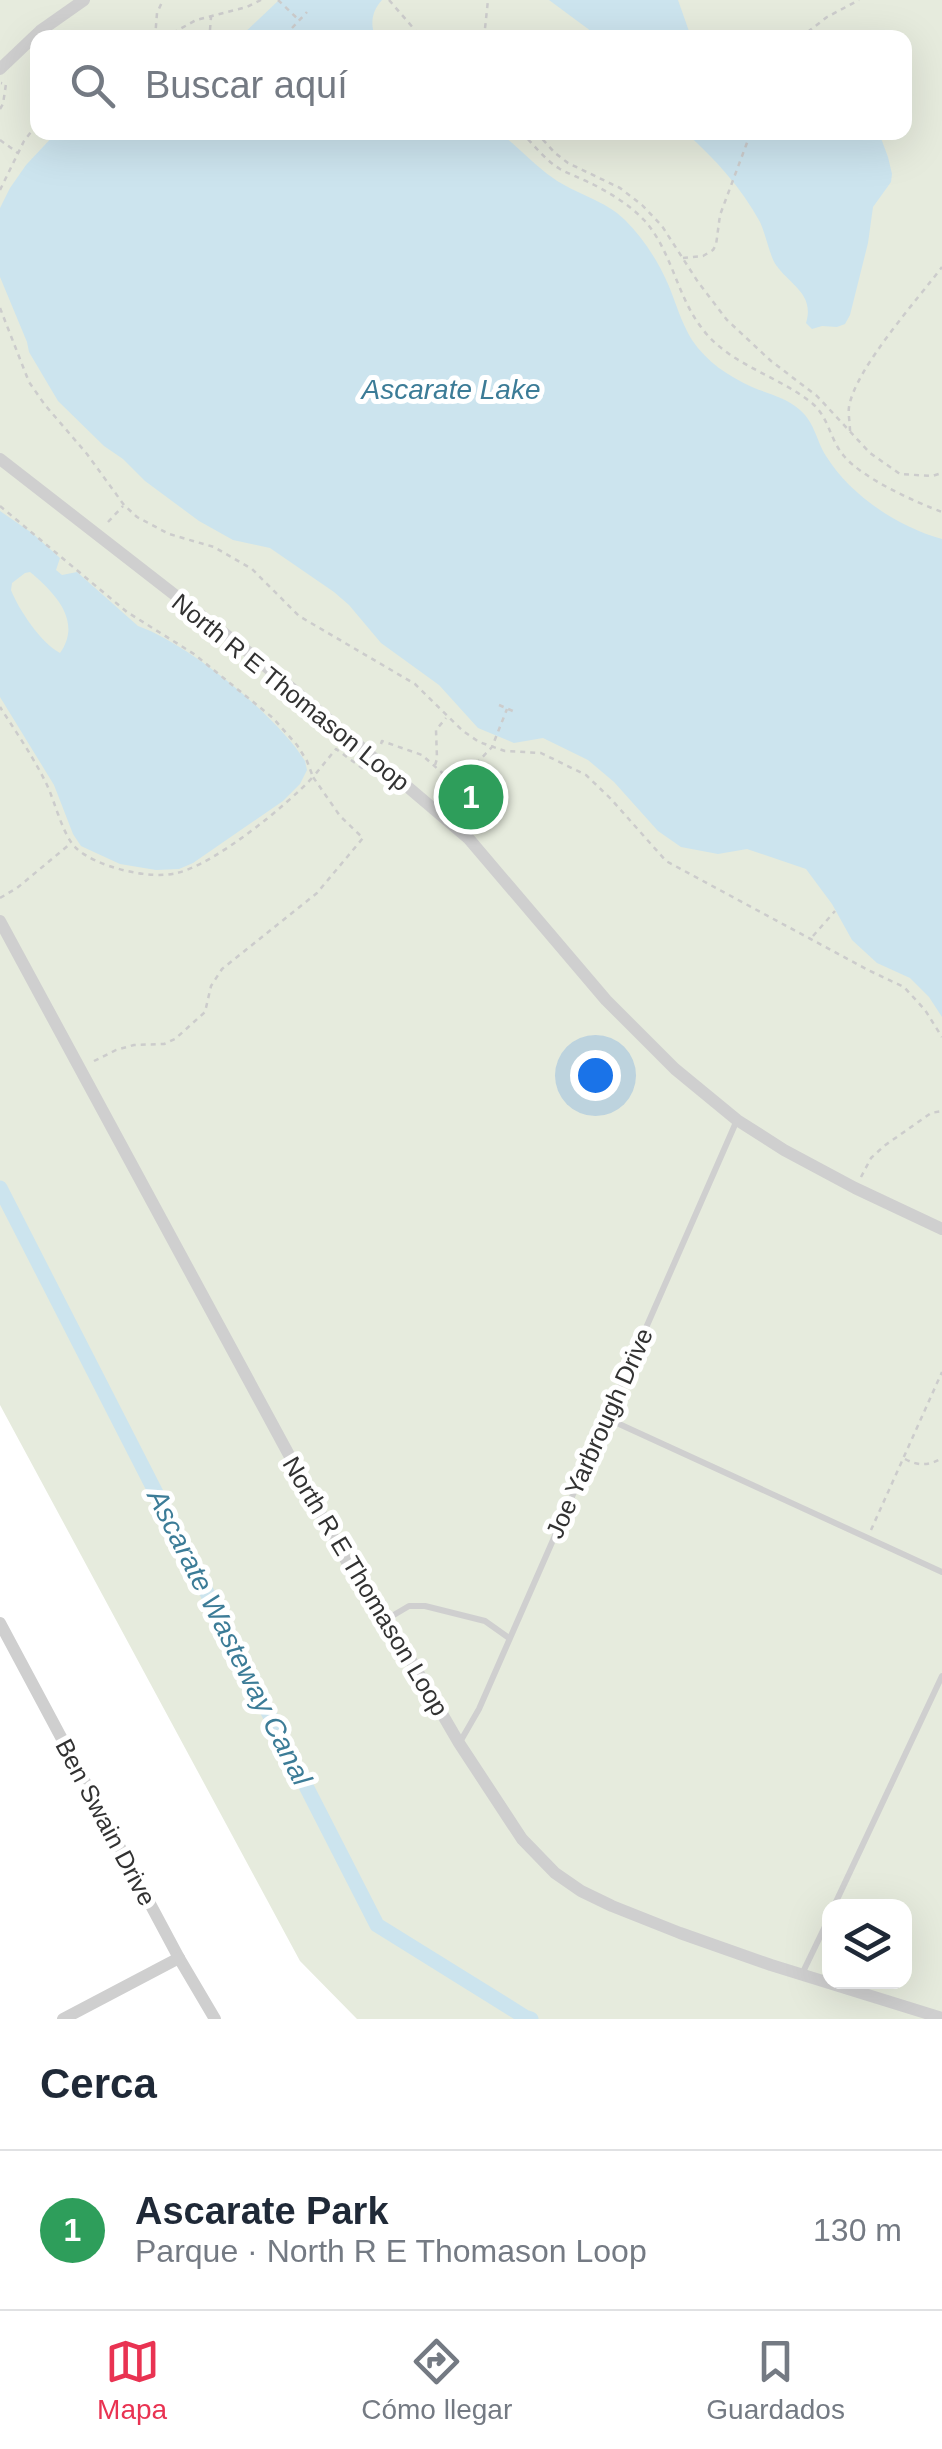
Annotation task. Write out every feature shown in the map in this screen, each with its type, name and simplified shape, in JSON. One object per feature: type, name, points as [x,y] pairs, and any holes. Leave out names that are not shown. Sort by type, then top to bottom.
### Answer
[{"type":"street","points":[[41,30],[84,0]]},
{"type":"street","points":[[0,69],[30,40]]},
{"type":"street","name":"North R E Thomason Loop","points":[[0,459],[256,658],[469,839],[606,1000],[675,1069],[737,1120],[855,1188],[942,1228]]},
{"type":"street","name":"North R E Thomason Loop","points":[[0,920],[354,1575],[387,1619],[459,1744],[522,1839],[554,1873],[612,1906],[802,1975],[942,2018]]},
{"type":"street","name":"Ben Swain Drive","points":[[0,1624],[215,2019]]},
{"type":"street","points":[[63,2019],[179,1958]]},
{"type":"lane","name":"Joe Yarbrough Drive","points":[[459,1744],[480,1709],[737,1120]]},
{"type":"lane","points":[[606,1418],[942,1572]]},
{"type":"lane","points":[[387,1619],[409,1606],[425,1606],[486,1622],[509,1638]]},
{"type":"lane","points":[[837,1899],[942,1676]]},
{"type":"lane","points":[[802,1975],[822,1933]]},
{"type":"path","points":[[156,30],[157,13],[164,0]]},
{"type":"path","points":[[178,30],[262,0]]},
{"type":"path","points":[[278,0],[300,20]]},
{"type":"path","points":[[389,0],[413,30]]},
{"type":"path","points":[[485,30],[488,0]]},
{"type":"path","points":[[811,30],[859,0]]},
{"type":"path","points":[[292,28],[306,12]]},
{"type":"path","points":[[210,16],[210,30]]},
{"type":"path","points":[[0,82],[6,84],[0,109]]},
{"type":"path","points":[[0,190],[30,135]]},
{"type":"path","points":[[0,140],[18,153]]},
{"type":"path","points":[[530,140],[554,166],[615,197],[646,222],[671,263],[690,310],[711,340],[817,407],[843,455],[858,469],[942,512]]},
{"type":"path","points":[[543,140],[568,163],[620,188],[642,205],[662,226],[726,320],[816,396],[870,453],[900,474],[942,473]]},
{"type":"path","points":[[682,258],[702,256],[716,245],[720,215],[748,140]]},
{"type":"path","points":[[850,432],[850,406],[856,387],[880,348],[942,267]]},
{"type":"path","points":[[0,308],[29,382],[137,517],[169,534],[214,547],[252,569],[299,616],[397,672],[424,692],[463,731],[492,747],[534,751],[575,769],[611,798],[666,861],[904,987],[925,1010],[942,1038]]},
{"type":"path","points":[[115,513],[124,505]]},
{"type":"path","points":[[0,506],[127,612],[194,654],[273,718],[297,746],[314,777],[290,802],[220,852],[186,870],[173,875],[120,869],[81,852],[71,843],[46,783],[0,707]]},
{"type":"path","points":[[499,705],[515,712]]},
{"type":"path","points":[[492,747],[508,709]]},
{"type":"path","points":[[434,766],[438,759],[436,730],[447,717]]},
{"type":"path","points":[[80,1069],[116,1050],[175,1039],[206,1012],[211,986],[222,969],[317,893],[363,838]]},
{"type":"path","points":[[0,898],[71,843]]},
{"type":"path","points":[[812,938],[835,911]]},
{"type":"path","points":[[855,1188],[872,1158],[884,1146],[931,1113],[942,1111]]},
{"type":"path","points":[[868,1538],[942,1372]]},
{"type":"path","points":[[903,1459],[916,1464],[934,1463],[942,1458]]},
{"type":"shaded area","points":[[0,0],[942,0],[942,2019],[357,2019],[300,1961],[0,1405]]},
{"type":"water","points":[[279,0],[382,0],[373,17],[374,30],[247,30]]},
{"type":"water","points":[[549,0],[678,0],[689,30],[590,30]]},
{"type":"water","name":"Ascarate Lake","points":[[49,140],[508,140],[553,178],[625,220],[655,258],[688,333],[704,355],[735,378],[800,410],[836,470],[876,508],[942,539],[942,1017],[910,978],[877,963],[852,940],[806,869],[747,849],[718,854],[681,847],[658,831],[614,782],[588,760],[543,738],[514,743],[478,728],[439,685],[381,643],[334,592],[270,548],[233,540],[199,521],[104,446],[58,401],[29,352],[0,277],[0,208],[26,165]]},
{"type":"water","points":[[693,140],[882,140],[891,182],[873,207],[868,243],[845,324],[812,329],[806,323],[804,297],[774,261],[753,209]]},
{"type":"water","points":[[0,511],[60,558],[56,570],[62,575],[77,572],[138,626],[182,648],[230,683],[292,743],[307,770],[300,784],[283,801],[193,863],[179,869],[156,870],[120,864],[81,846],[54,785],[0,697]],"holes":[[[30,572],[56,598],[67,619],[66,641],[60,653],[31,625],[11,590],[12,583],[25,573]]]},
{"type":"waterway","name":"Ascarate Wasteway Canal","points":[[0,1188],[377,1925],[531,2019]]},
{"type":"place","name":"Ascarate Park","points":[[471,797]]}]
